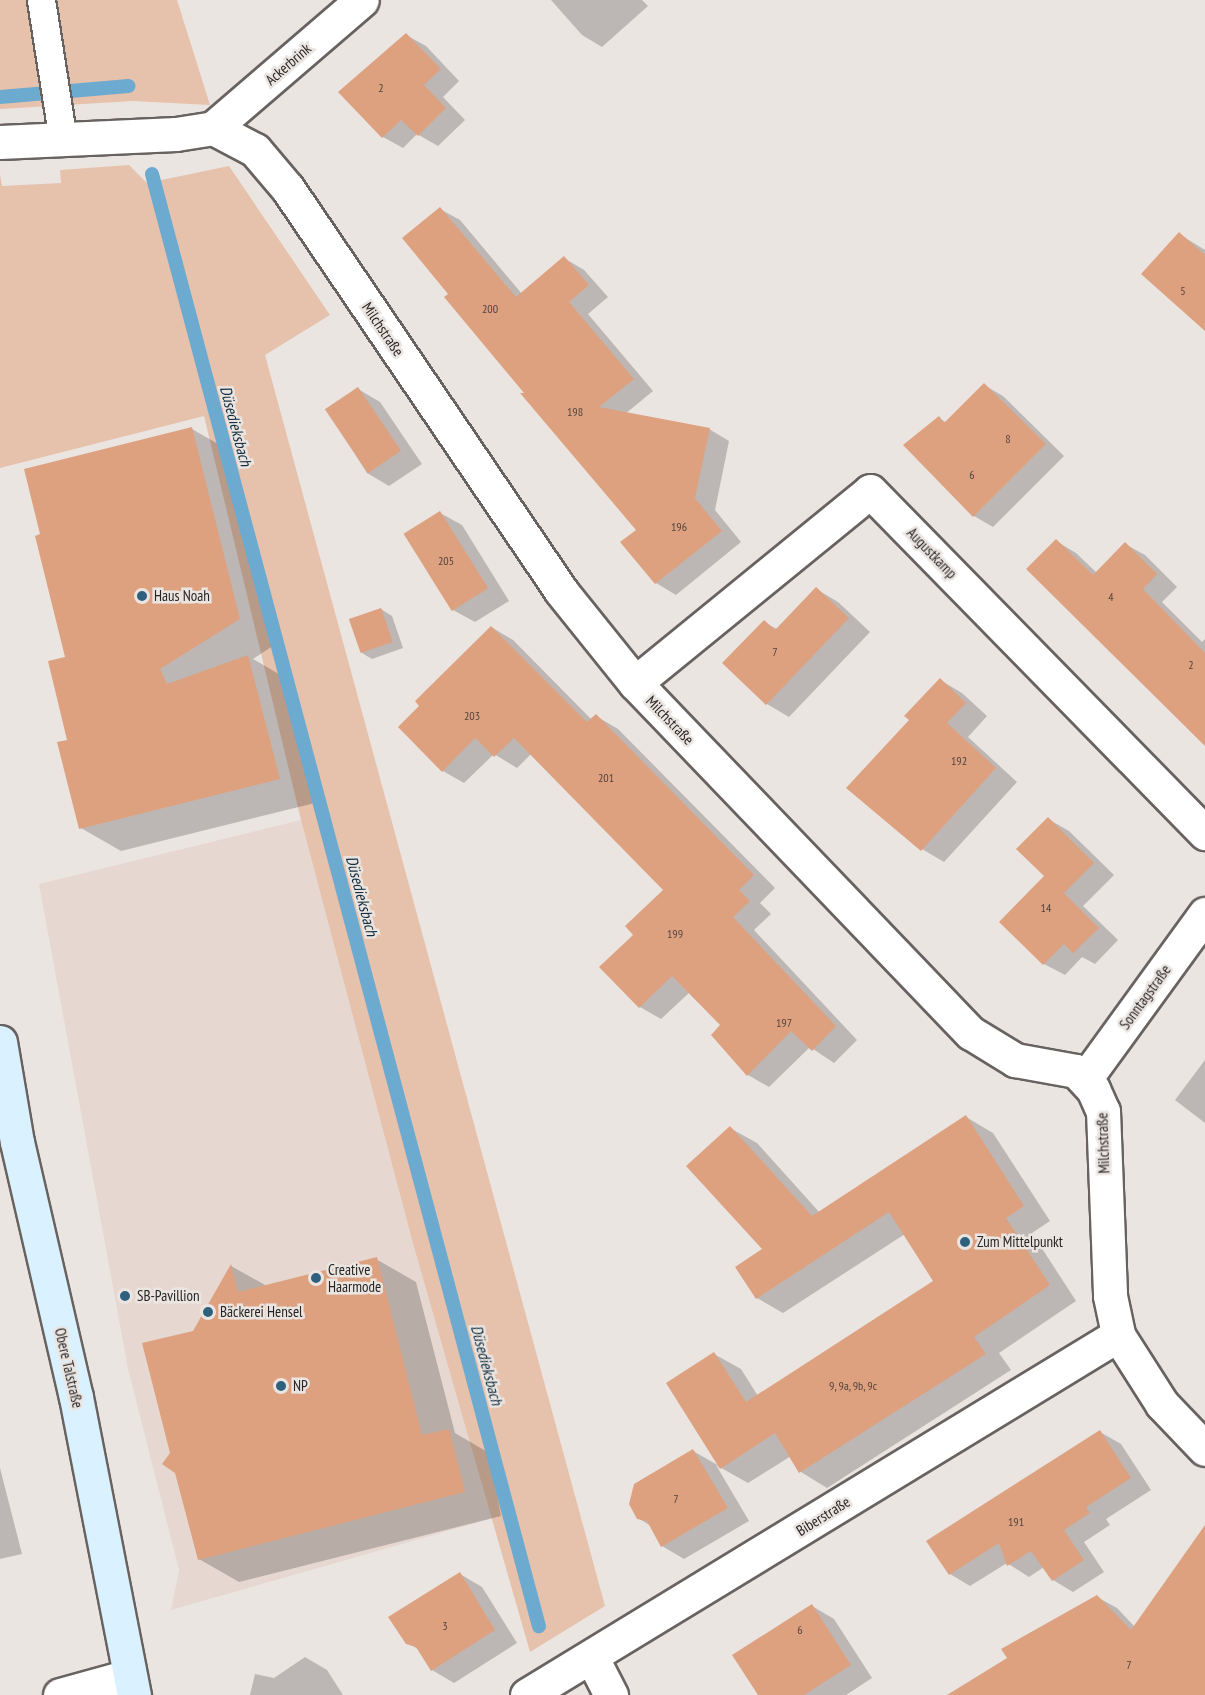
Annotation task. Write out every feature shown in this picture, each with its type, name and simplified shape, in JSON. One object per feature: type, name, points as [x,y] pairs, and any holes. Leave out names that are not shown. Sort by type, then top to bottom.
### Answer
[{"type":"street","name":"Ackerbrink","points":[[213,128],[363,0]]},
{"type":"street","points":[[0,142],[63,141],[176,134],[213,128]]},
{"type":"street","name":"Milchstraße","points":[[213,128],[255,150],[288,189],[561,591],[635,683],[971,1033],[1015,1060],[1062,1066],[1085,1079],[1100,1100],[1103,1112],[1110,1296],[1118,1335],[1162,1404],[1205,1449]]},
{"type":"street","name":"Augustkamp","points":[[635,683],[870,491],[1205,833]]},
{"type":"street","name":"Sonntagstraße","points":[[1085,1079],[1205,914]]},
{"type":"street","name":"Obere Talstraße","points":[[0,1042],[17,1142],[76,1397],[131,1685]]},
{"type":"street","name":"Biberstraße","points":[[527,1695],[592,1658],[1118,1335]]},
{"type":"street","points":[[592,1658],[611,1695]]},
{"type":"street","points":[[60,1695],[131,1685]]},
{"type":"lane","points":[[41,0],[63,141]]},
{"type":"shaded area","points":[[0,0],[177,0],[210,105],[133,101],[0,109]]},
{"type":"shaded area","points":[[129,165],[147,183],[229,166],[330,315],[265,355],[605,1606],[530,1652],[412,1240],[301,820],[204,416],[0,468],[0,174],[2,186],[61,183],[60,170]]},
{"type":"shaded area","points":[[301,820],[412,1240],[493,1518],[171,1610],[179,1570],[128,1369],[39,884]]},
{"type":"building","points":[[406,33],[441,69],[424,85],[446,108],[418,136],[401,120],[382,138],[338,92]]},
{"type":"building","points":[[440,207],[516,297],[564,256],[589,285],[569,302],[634,379],[599,407],[710,428],[695,498],[722,531],[655,584],[620,542],[636,530],[520,393],[524,393],[444,297],[448,294],[402,238]]},
{"type":"building","points":[[1179,232],[1205,255],[1205,331],[1141,274]]},
{"type":"building","points":[[984,383],[1046,444],[973,517],[903,445],[939,416],[944,423]]},
{"type":"building","points":[[358,387],[401,451],[368,473],[325,409]]},
{"type":"building","name":"Haus Noah","points":[[192,427],[240,619],[160,669],[167,684],[248,655],[280,779],[79,829],[57,742],[67,740],[48,661],[65,657],[35,536],[40,534],[24,469]]},
{"type":"building","points":[[440,511],[488,588],[452,611],[404,534]]},
{"type":"building","points":[[1056,539],[1093,575],[1125,542],[1157,574],[1143,589],[1205,653],[1205,746],[1026,569]]},
{"type":"building","points":[[816,587],[849,618],[766,705],[722,663],[764,620],[775,630]]},
{"type":"building","points":[[381,608],[393,642],[361,653],[349,619]]},
{"type":"building","points":[[491,626],[587,722],[596,714],[754,875],[739,890],[750,901],[733,917],[836,1026],[812,1051],[791,1031],[747,1076],[711,1035],[720,1025],[672,976],[639,1008],[599,967],[633,935],[625,926],[663,890],[514,738],[494,757],[475,738],[442,772],[398,727],[419,706],[415,701]]},
{"type":"building","points":[[940,678],[966,703],[947,723],[996,768],[921,851],[846,788],[909,720],[904,716]]},
{"type":"building","points":[[1048,817],[1094,863],[1064,893],[1099,928],[1073,953],[1064,944],[1043,965],[999,922],[1044,876],[1016,849]]},
{"type":"building","points":[[966,1115],[1024,1206],[1006,1218],[1050,1285],[974,1337],[986,1354],[799,1473],[775,1433],[720,1469],[666,1383],[714,1352],[746,1402],[933,1281],[889,1212],[756,1299],[735,1267],[762,1249],[686,1166],[730,1126],[812,1216]]},
{"type":"building","name":"NP","points":[[377,1257],[422,1435],[449,1429],[465,1492],[198,1560],[175,1473],[162,1464],[170,1453],[142,1343],[193,1331],[231,1264],[238,1292]]},
{"type":"building","points":[[1100,1430],[1131,1478],[1086,1507],[1090,1513],[1064,1530],[1084,1560],[1052,1581],[1031,1551],[1007,1566],[999,1543],[949,1575],[926,1541]]},
{"type":"building","points":[[693,1449],[728,1508],[661,1547],[647,1521],[637,1519],[629,1504],[634,1484]]},
{"type":"building","points":[[1205,1525],[1205,1695],[947,1695],[1007,1658],[1001,1649],[1097,1595],[1131,1630]]},
{"type":"building","points":[[460,1572],[495,1630],[431,1671],[416,1647],[406,1644],[388,1617]]},
{"type":"building","points":[[812,1604],[851,1665],[804,1695],[758,1695],[732,1655]]},
{"type":"waterway","name":"Düsedieksbach","points":[[0,97],[129,86]]},
{"type":"waterway","name":"Düsedieksbach","points":[[152,174],[539,1626]]},
{"type":"place","name":"Haus Noah","points":[[142,596]]},
{"type":"place","name":"Zum Mittelpunkt","points":[[965,1242]]},
{"type":"place","name":"Creative Haarmode","points":[[316,1278]]},
{"type":"place","name":"SB-Pavillion","points":[[125,1296]]},
{"type":"place","name":"Bäckerei Hensel","points":[[208,1312]]},
{"type":"place","name":"NP","points":[[281,1386]]}]
